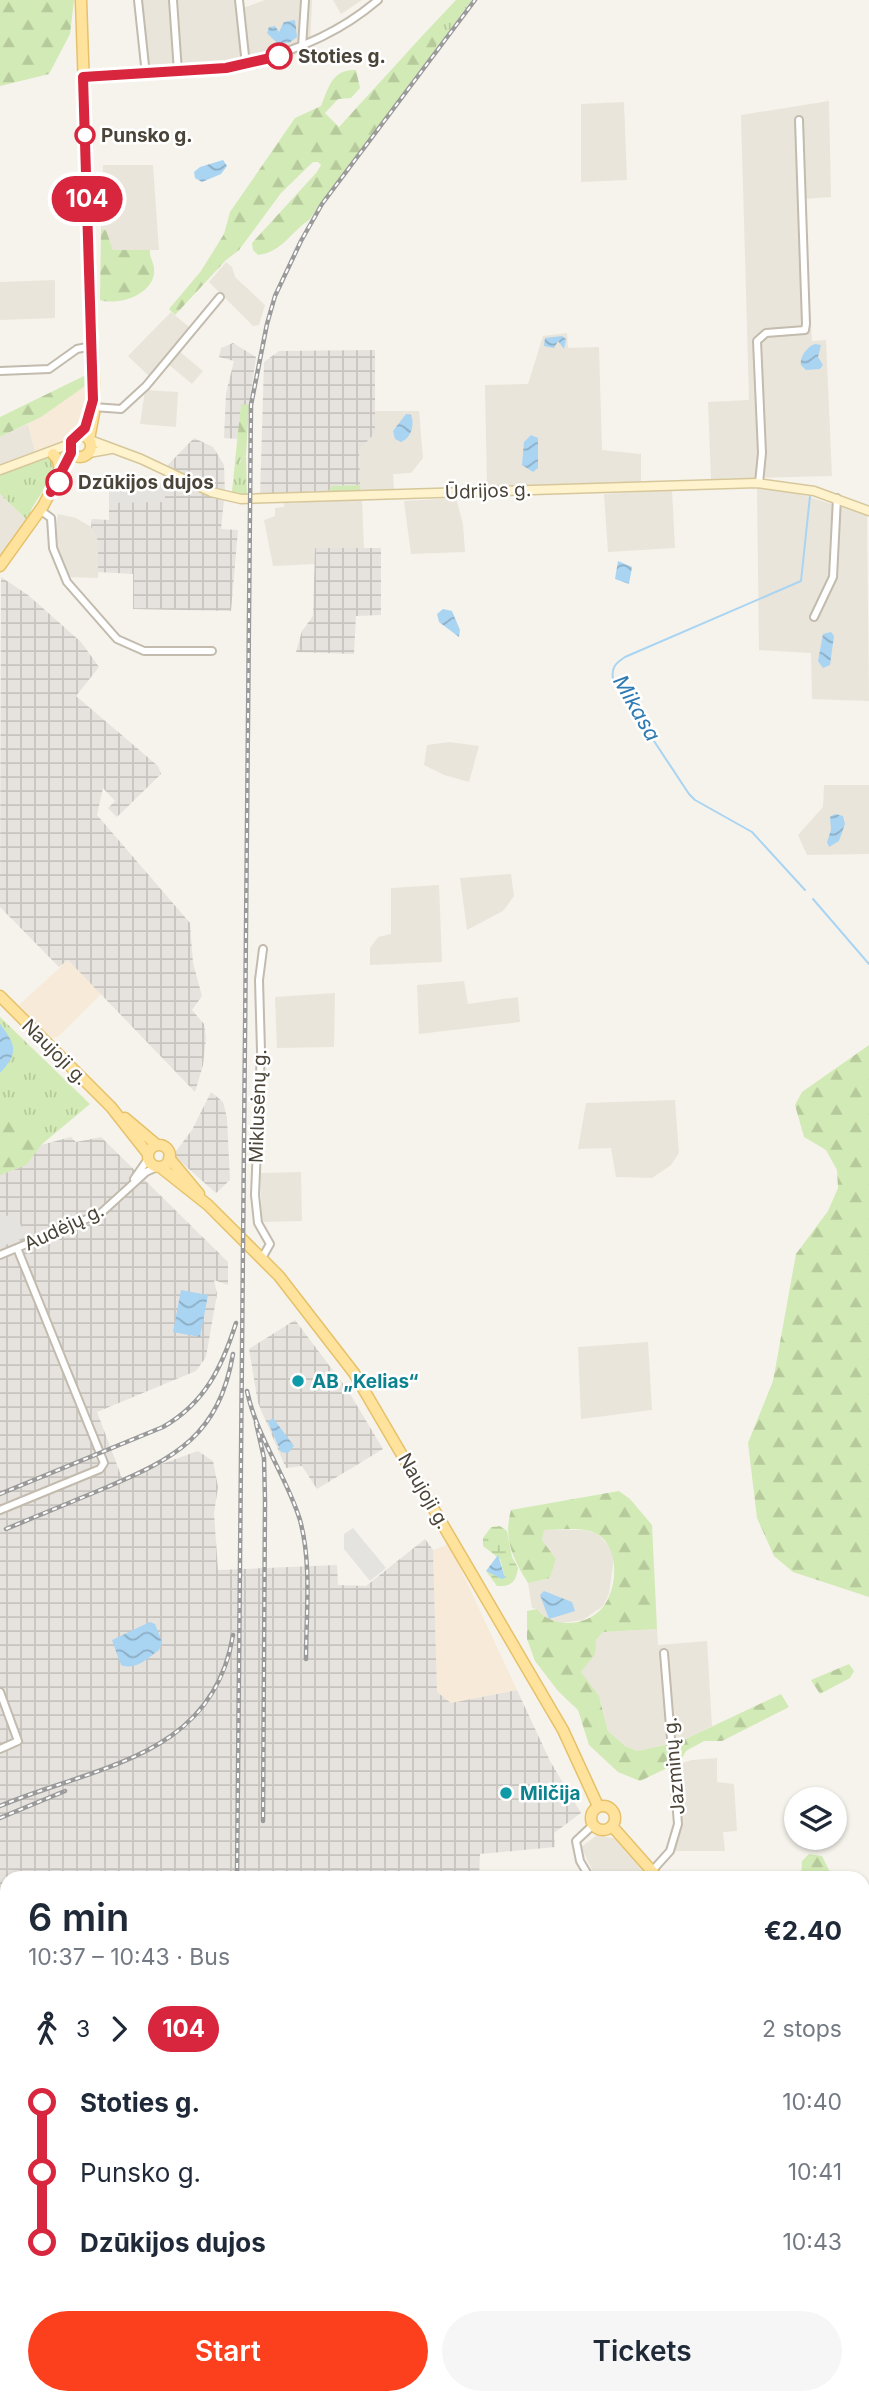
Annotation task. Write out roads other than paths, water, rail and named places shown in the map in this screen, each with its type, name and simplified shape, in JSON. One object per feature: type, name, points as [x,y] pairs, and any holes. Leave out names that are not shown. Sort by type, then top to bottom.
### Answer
[{"type":"main road","points":[[51,492],[76,449],[89,440],[93,407],[81,0]]},
{"type":"main road","points":[[0,566],[51,492],[76,449],[93,407]]},
{"type":"main road","name":"Ūdrijos g.","points":[[89,440],[211,492],[241,499],[759,483],[799,488],[837,498],[869,511]]},
{"type":"main road","points":[[0,470],[76,449],[114,449]]},
{"type":"main road","points":[[49,455],[60,463],[60,474]]},
{"type":"main road","name":"Naujoji g.","points":[[0,996],[111,1107],[158,1145],[167,1149],[169,1158],[208,1205],[262,1258],[310,1312],[368,1393],[563,1730],[598,1806]]},
{"type":"main road","name":"Naujoji g.","points":[[111,1107],[158,1167],[208,1205]]},
{"type":"main road","points":[[148,1156],[158,1145]]},
{"type":"main road","points":[[158,1167],[169,1158]]},
{"type":"main road","points":[[598,1806],[612,1809],[615,1820],[611,1826],[602,1830],[593,1825],[591,1814],[598,1806]]},
{"type":"main road","points":[[611,1826],[652,1871]]},
{"type":"street","points":[[138,0],[146,75]]},
{"type":"street","points":[[173,0],[178,72]]},
{"type":"street","points":[[239,0],[246,65]]},
{"type":"street","points":[[302,47],[305,0]]},
{"type":"street","points":[[83,77],[146,75],[246,65],[302,47],[348,22],[378,0]]},
{"type":"street","points":[[759,483],[762,453],[757,341],[766,333],[805,330],[806,324],[799,120]]},
{"type":"street","points":[[93,407],[121,409],[151,380],[220,297]]},
{"type":"street","points":[[0,371],[49,369],[78,349],[92,346]]},
{"type":"street","points":[[814,617],[833,577],[837,498]]},
{"type":"street","points":[[40,510],[51,518],[53,548],[67,582],[117,639],[144,650],[212,651]]},
{"type":"street","name":"Miklusėnų g.","points":[[262,1258],[270,1244],[258,1223],[255,1195],[261,1051],[259,979],[263,948]]},
{"type":"street","name":"Audėjų g.","points":[[124,1192],[148,1156]]},
{"type":"street","name":"Audėjų g.","points":[[0,1255],[101,1213],[158,1167]]},
{"type":"street","points":[[0,1510],[100,1469],[104,1463],[17,1248]]},
{"type":"street","name":"Jazminų g.","points":[[657,1871],[670,1851],[678,1824],[664,1653]]},
{"type":"street","points":[[0,1692],[18,1741],[0,1749]]},
{"type":"street","points":[[586,1871],[580,1861],[576,1841],[593,1825]]},
{"type":"water","points":[[295,20],[297,37],[289,43],[277,43],[267,33],[269,27],[275,26],[279,32],[284,22]]},
{"type":"water","points":[[223,160],[227,166],[221,174],[202,182],[195,178],[194,172],[200,167]]},
{"type":"water","points":[[562,336],[566,339],[564,349],[558,341],[554,348],[544,346],[545,338]]},
{"type":"water","points":[[815,344],[821,345],[818,357],[823,365],[820,369],[806,370],[801,365],[801,359],[807,349]]},
{"type":"water","points":[[406,414],[411,415],[412,427],[410,434],[401,442],[395,439],[393,431]]},
{"type":"water","points":[[531,435],[538,438],[538,468],[533,472],[522,465],[524,442]]},
{"type":"water","points":[[618,561],[632,567],[629,584],[615,579]]},
{"type":"water","points":[[443,609],[452,611],[460,630],[459,637],[439,622],[437,614]]},
{"type":"water","points":[[831,632],[834,636],[830,665],[823,668],[818,661],[823,634]]},
{"type":"water","points":[[835,814],[843,816],[845,824],[839,841],[829,847],[827,842],[831,830],[830,817]]},
{"type":"water","points":[[0,1024],[12,1043],[13,1054],[0,1073]]},
{"type":"water","points":[[181,1290],[208,1295],[200,1337],[173,1332]]},
{"type":"water","points":[[273,1418],[294,1446],[288,1453],[281,1452],[268,1422]]},
{"type":"water","points":[[498,1555],[505,1578],[502,1579],[486,1571]]},
{"type":"water","points":[[544,1591],[572,1602],[575,1611],[549,1619],[540,1595]]},
{"type":"water","points":[[150,1622],[155,1624],[162,1642],[159,1650],[137,1665],[121,1665],[112,1640]]},
{"type":"waterway","name":"Mikasa","points":[[805,890],[752,832],[689,794],[613,679],[613,671],[625,657],[801,581],[810,496]]},
{"type":"waterway","name":"Mikasa","points":[[813,899],[869,964]]},
{"type":"railway","points":[[237,1871],[251,405],[275,296],[301,241],[322,204],[475,0]]},
{"type":"railway","points":[[0,1494],[163,1427],[178,1417],[201,1395],[210,1382],[225,1354],[236,1323]]},
{"type":"railway","points":[[6,1529],[130,1477],[173,1454],[205,1424],[217,1405],[233,1354]]},
{"type":"railway","points":[[247,1391],[258,1425],[294,1503],[304,1537],[307,1571],[306,1659]]},
{"type":"railway","points":[[256,1423],[264,1458],[265,1501],[263,1821]]},
{"type":"railway","points":[[0,1806],[110,1767],[145,1752],[176,1733],[202,1708],[221,1676],[233,1635]]},
{"type":"railway","points":[[0,1818],[65,1791]]},
{"type":"place","name":"Stoties g.","points":[[279,56]]},
{"type":"place","name":"Punsko g.","points":[[85,135]]},
{"type":"place","name":"Dzūkijos dujos","points":[[59,482]]},
{"type":"place","name":"AB „Kelias“","points":[[298,1381]]},
{"type":"place","name":"Milčija","points":[[506,1793]]}]
